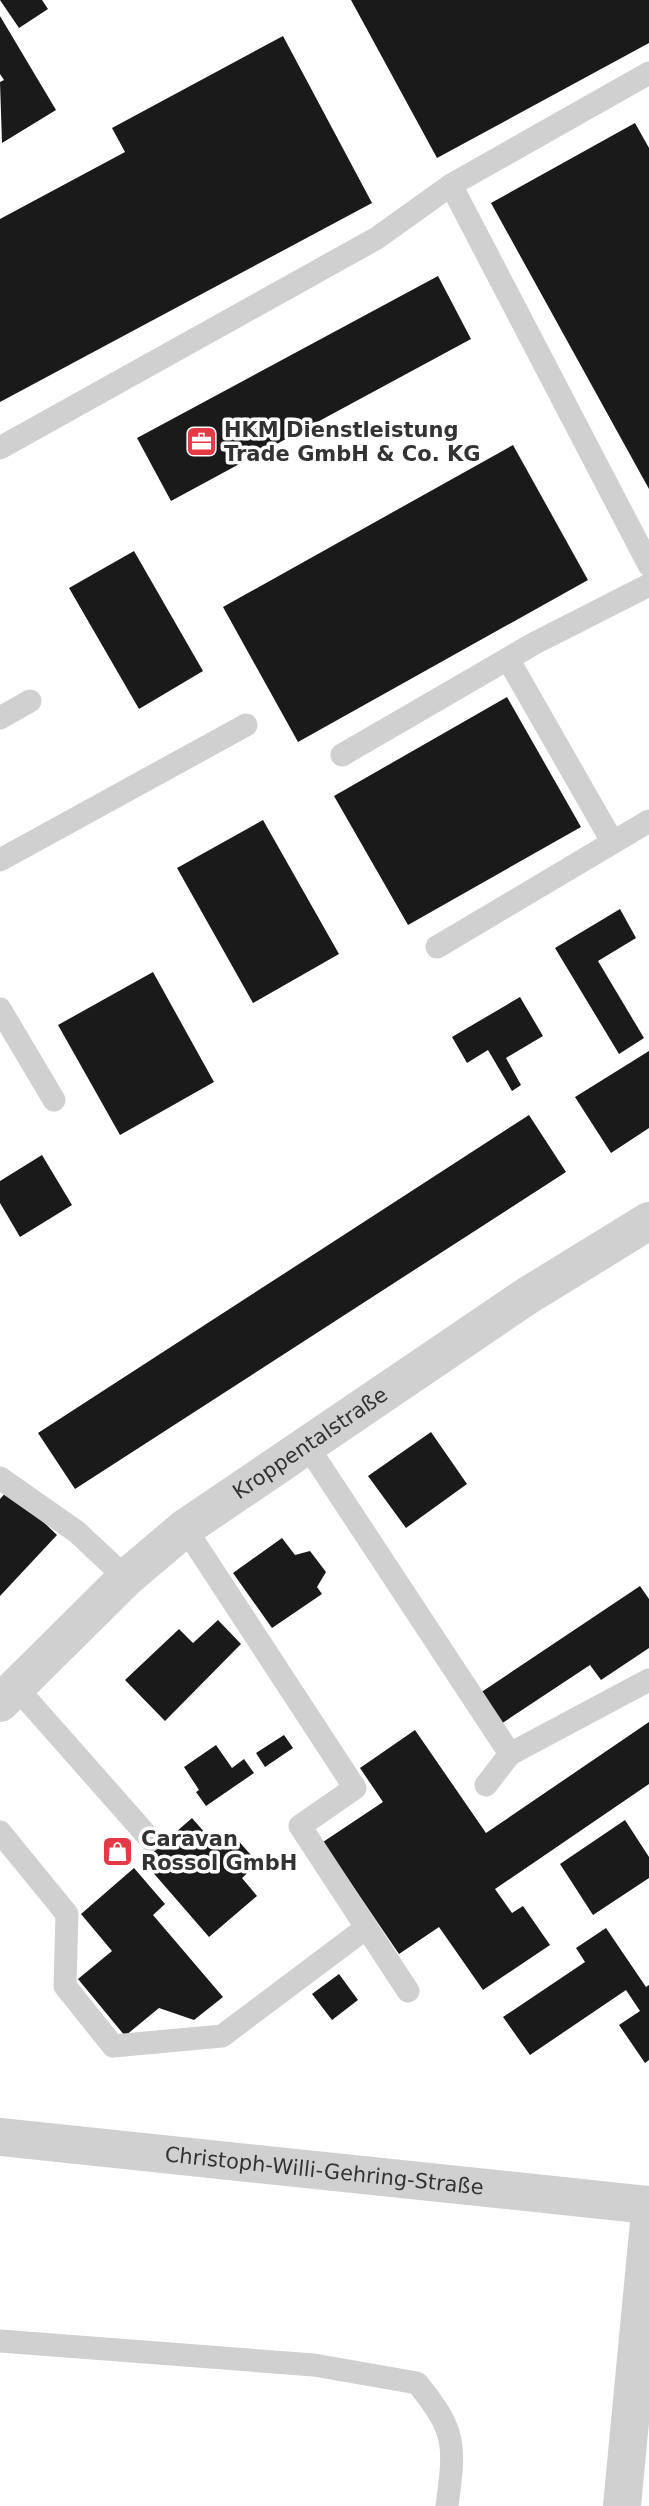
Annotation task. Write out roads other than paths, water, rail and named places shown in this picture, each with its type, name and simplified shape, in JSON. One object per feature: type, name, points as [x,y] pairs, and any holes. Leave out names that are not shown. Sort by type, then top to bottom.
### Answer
[{"type":"street","name":"Kroppentalstraße","points":[[8,1695],[126,1578],[185,1528],[527,1296],[649,1221]]},
{"type":"street","name":"Christoph-Willi-Gehring-Straße","points":[[0,2137],[649,2205]]},
{"type":"street","points":[[622,2506],[649,2222]]},
{"type":"lane","points":[[0,448],[377,238],[451,185],[649,73]]},
{"type":"lane","points":[[451,185],[649,565]]},
{"type":"lane","points":[[342,755],[508,659],[649,585]]},
{"type":"lane","points":[[508,659],[612,841]]},
{"type":"lane","points":[[0,718],[30,701]]},
{"type":"lane","points":[[0,860],[246,725]]},
{"type":"lane","points":[[437,947],[649,821]]},
{"type":"lane","points":[[0,1009],[54,1100]]},
{"type":"lane","points":[[306,1444],[510,1754]]},
{"type":"lane","points":[[0,1478],[77,1532],[126,1578]]},
{"type":"lane","points":[[185,1528],[355,1788],[300,1826],[408,1991]]},
{"type":"lane","points":[[486,1785],[510,1754],[649,1680]]},
{"type":"lane","points":[[8,1695],[151,1840]]},
{"type":"lane","points":[[0,1832],[67,1914],[65,1986],[113,2046],[222,2036],[366,1928]]},
{"type":"lane","points":[[0,2341],[314,2365],[417,2383],[443,2415],[454,2456],[447,2506]]},
{"type":"place","name":"HKM Dienstleistung Trade GmbH & Co. KG","points":[[201,442]]},
{"type":"place","name":"Caravan Rossol GmbH","points":[[118,1851]]}]
